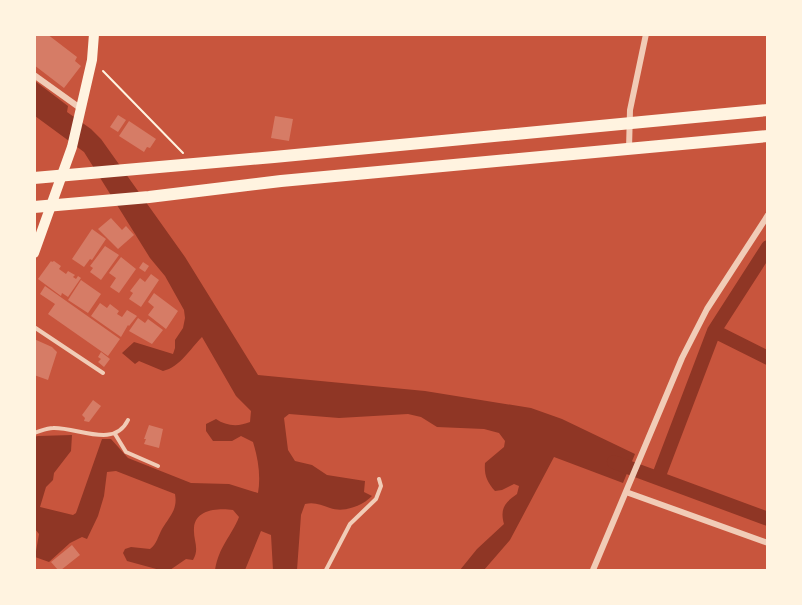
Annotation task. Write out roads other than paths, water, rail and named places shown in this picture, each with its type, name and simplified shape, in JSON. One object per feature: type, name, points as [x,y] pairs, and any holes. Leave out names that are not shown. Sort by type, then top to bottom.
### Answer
[{"type":"highway","points":[[34,178],[768,110]]},
{"type":"highway","points":[[34,207],[149,197],[281,181],[768,136]]},
{"type":"main road","points":[[34,253],[72,147],[92,60],[94,34]]},
{"type":"street","points":[[629,150],[629,123],[646,34]]},
{"type":"street","points":[[34,75],[80,112]]},
{"type":"street","points":[[593,570],[682,358],[707,309],[768,215]]},
{"type":"street","points":[[627,489],[768,543]]},
{"type":"lane","points":[[34,327],[102,374]]},
{"type":"lane","points":[[34,433],[54,428],[103,435],[115,434],[124,429],[128,420]]},
{"type":"lane","points":[[115,434],[126,452],[158,466]]},
{"type":"lane","points":[[326,570],[350,524],[376,499],[380,492],[379,479]]},
{"type":"waterway","points":[[658,478],[714,331],[768,247]]},
{"type":"waterway","points":[[714,331],[768,358]]},
{"type":"waterway","points":[[614,462],[768,519]]}]
